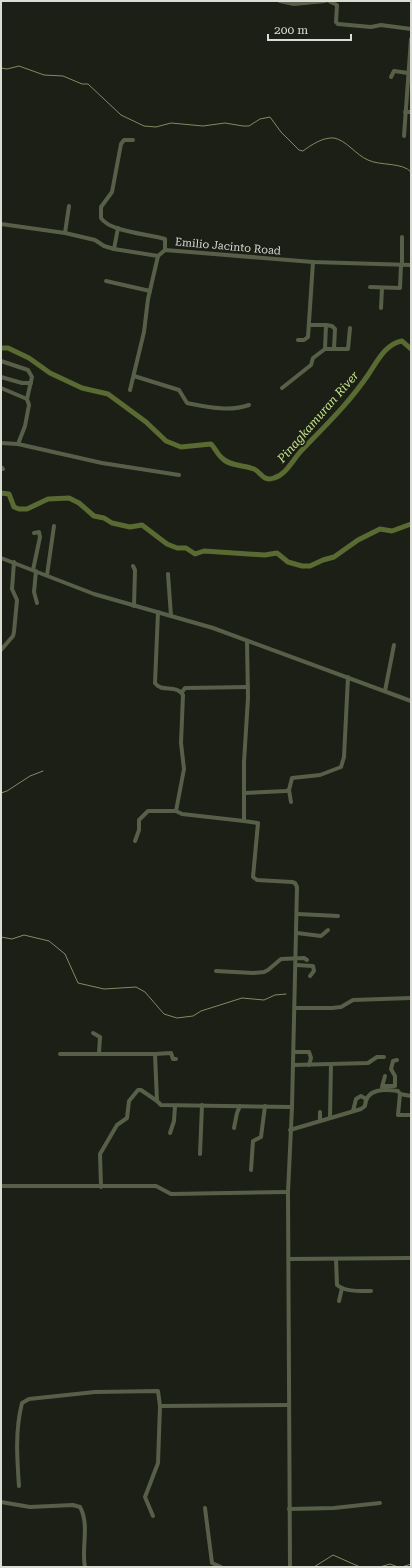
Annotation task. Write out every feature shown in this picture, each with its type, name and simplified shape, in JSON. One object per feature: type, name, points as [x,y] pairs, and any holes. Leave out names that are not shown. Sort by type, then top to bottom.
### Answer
[{"type":"street","points":[[280,1],[294,4],[325,1]]},
{"type":"street","points":[[329,1],[337,5],[336,22],[338,24],[369,27],[381,25],[411,29]]},
{"type":"street","points":[[404,136],[411,39]]},
{"type":"street","points":[[391,77],[394,71],[409,72]]},
{"type":"street","points":[[405,112],[411,112]]},
{"type":"street","points":[[133,140],[123,141],[112,192],[101,208],[100,212],[103,221],[118,228],[165,239],[165,250]]},
{"type":"street","points":[[65,233],[70,206]]},
{"type":"street","points":[[1,224],[65,233],[95,240],[104,246],[114,249],[158,256],[150,291],[144,332],[130,390]]},
{"type":"street","points":[[114,249],[118,228]]},
{"type":"street","points":[[370,288],[400,288],[402,237]]},
{"type":"street","name":"Emilio Jacinto Road","points":[[158,256],[165,250],[313,262],[411,265]]},
{"type":"street","points":[[298,340],[307,338],[313,262]]},
{"type":"street","points":[[106,281],[150,291]]},
{"type":"street","points":[[380,308],[382,288]]},
{"type":"street","points":[[309,325],[332,326],[335,329],[334,349]]},
{"type":"street","points":[[325,349],[326,325]]},
{"type":"street","points":[[282,388],[310,365],[313,358],[325,349],[349,348],[350,328]]},
{"type":"street","points":[[1,361],[28,370],[31,373],[31,383],[27,399],[29,405],[25,426],[18,444]]},
{"type":"street","points":[[134,376],[179,390],[187,403],[219,409],[241,408],[250,405]]},
{"type":"street","points":[[1,377],[22,383],[31,383]]},
{"type":"street","points":[[1,388],[27,399]]},
{"type":"street","points":[[1,443],[18,444],[102,462],[179,475]]},
{"type":"street","points":[[47,575],[54,526]]},
{"type":"street","points":[[34,533],[39,532],[40,537],[34,570],[34,588],[37,603]]},
{"type":"street","points":[[1,558],[94,594],[213,628],[348,676],[411,701]]},
{"type":"street","points":[[1,650],[13,636],[14,632],[17,600],[12,592],[14,562]]},
{"type":"street","points":[[133,566],[135,570],[134,606]]},
{"type":"street","points":[[168,574],[171,616]]},
{"type":"street","points":[[158,612],[155,682],[161,688],[182,692]]},
{"type":"street","points":[[244,821],[248,687],[247,641]]},
{"type":"street","points":[[385,691],[394,645]]},
{"type":"street","points":[[291,802],[289,790],[292,778],[320,775],[337,770],[343,766],[348,676]]},
{"type":"street","points":[[182,692],[185,688],[248,687]]},
{"type":"street","points":[[176,811],[184,769],[182,754],[182,692]]},
{"type":"street","points":[[244,793],[289,790]]},
{"type":"street","points":[[135,841],[139,830],[139,820],[148,810],[176,811],[182,814],[258,823],[253,877],[257,880],[295,883],[297,887],[297,965],[288,1192],[290,1567]]},
{"type":"street","points":[[298,914],[338,916]]},
{"type":"street","points":[[297,933],[322,936],[328,930]]},
{"type":"street","points":[[216,971],[264,972],[281,959],[304,958],[307,960]]},
{"type":"street","points":[[297,965],[314,967],[314,971],[310,976]]},
{"type":"street","points":[[295,1008],[341,1007],[349,1001],[358,999],[411,998]]},
{"type":"street","points":[[93,1033],[100,1037],[99,1053]]},
{"type":"street","points":[[294,1052],[309,1052],[311,1058],[309,1065]]},
{"type":"street","points":[[60,1054],[171,1053],[173,1058],[176,1059]]},
{"type":"street","points":[[155,1054],[157,1101]]},
{"type":"street","points":[[293,1065],[368,1063],[377,1057],[384,1057]]},
{"type":"street","points":[[290,1130],[364,1107],[366,1099],[374,1091],[395,1086],[395,1076],[391,1069],[393,1061],[397,1060]]},
{"type":"street","points":[[330,1064],[330,1118]]},
{"type":"street","points":[[382,1088],[385,1076]]},
{"type":"street","points":[[382,1088],[398,1091],[400,1094],[411,1096]]},
{"type":"street","points":[[101,1187],[100,1154],[117,1125],[127,1118],[131,1097],[138,1090],[161,1105],[292,1107]]},
{"type":"street","points":[[400,1094],[398,1115],[411,1115]]},
{"type":"street","points":[[353,1111],[356,1099],[361,1096],[366,1099]]},
{"type":"street","points":[[200,1154],[202,1105]]},
{"type":"street","points":[[170,1133],[174,1121],[175,1106]]},
{"type":"street","points":[[234,1128],[236,1113],[240,1106]]},
{"type":"street","points":[[251,1170],[253,1141],[261,1137],[265,1106]]},
{"type":"street","points":[[320,1112],[320,1121]]},
{"type":"street","points":[[1,1186],[156,1186],[171,1194],[288,1192]]},
{"type":"street","points":[[289,1259],[411,1258]]},
{"type":"street","points":[[336,1259],[337,1284],[342,1288],[371,1291]]},
{"type":"street","points":[[339,1301],[342,1288]]},
{"type":"street","points":[[19,1486],[17,1456],[19,1415],[22,1403],[25,1400],[95,1392],[158,1391],[160,1406],[158,1463],[145,1497],[152,1516]]},
{"type":"street","points":[[160,1406],[289,1406]]},
{"type":"street","points":[[1,1502],[30,1507],[73,1505],[80,1507],[85,1535],[83,1559],[85,1567]]},
{"type":"street","points":[[289,1509],[334,1508],[380,1503]]},
{"type":"street","points":[[205,1508],[212,1563],[221,1567]]},
{"type":"waterway","points":[[1,68],[7,69],[19,66],[44,75],[63,76],[82,84],[88,84],[121,115],[144,126],[156,127],[171,123],[203,126],[225,123],[249,126],[260,119],[270,117],[281,132],[299,150],[303,151],[321,140],[334,138],[343,142],[359,155],[368,160],[397,165],[411,172]]},
{"type":"waterway","name":"Pinagkamuran River","points":[[1,348],[8,348],[29,358],[50,373],[82,388],[108,394],[146,422],[166,441],[181,447],[211,444],[225,461],[254,469],[267,479],[279,476],[286,470],[302,450],[353,395],[386,350],[402,341],[411,349]]},
{"type":"waterway","points":[[1,493],[9,494],[14,507],[19,509],[27,509],[48,499],[69,498],[79,503],[94,516],[104,518],[112,523],[130,527],[142,525],[167,544],[177,548],[186,548],[195,554],[204,551],[265,555],[277,553],[288,562],[302,566],[310,566],[334,557],[358,540],[380,529],[392,531],[411,524]]},
{"type":"waterway","points":[[1,793],[7,791],[30,776],[43,771]]},
{"type":"waterway","points":[[1,937],[12,939],[24,935],[49,941],[65,954],[78,983],[104,989],[136,987],[145,992],[164,1014],[177,1018],[193,1016],[201,1011],[242,998],[264,1000],[275,995],[286,994]]},
{"type":"waterway","points":[[314,1567],[333,1555],[360,1567]]},
{"type":"waterway","points":[[380,1567],[390,1564],[398,1567]]},
{"type":"waterway","points":[[402,1567],[411,1564]]}]
